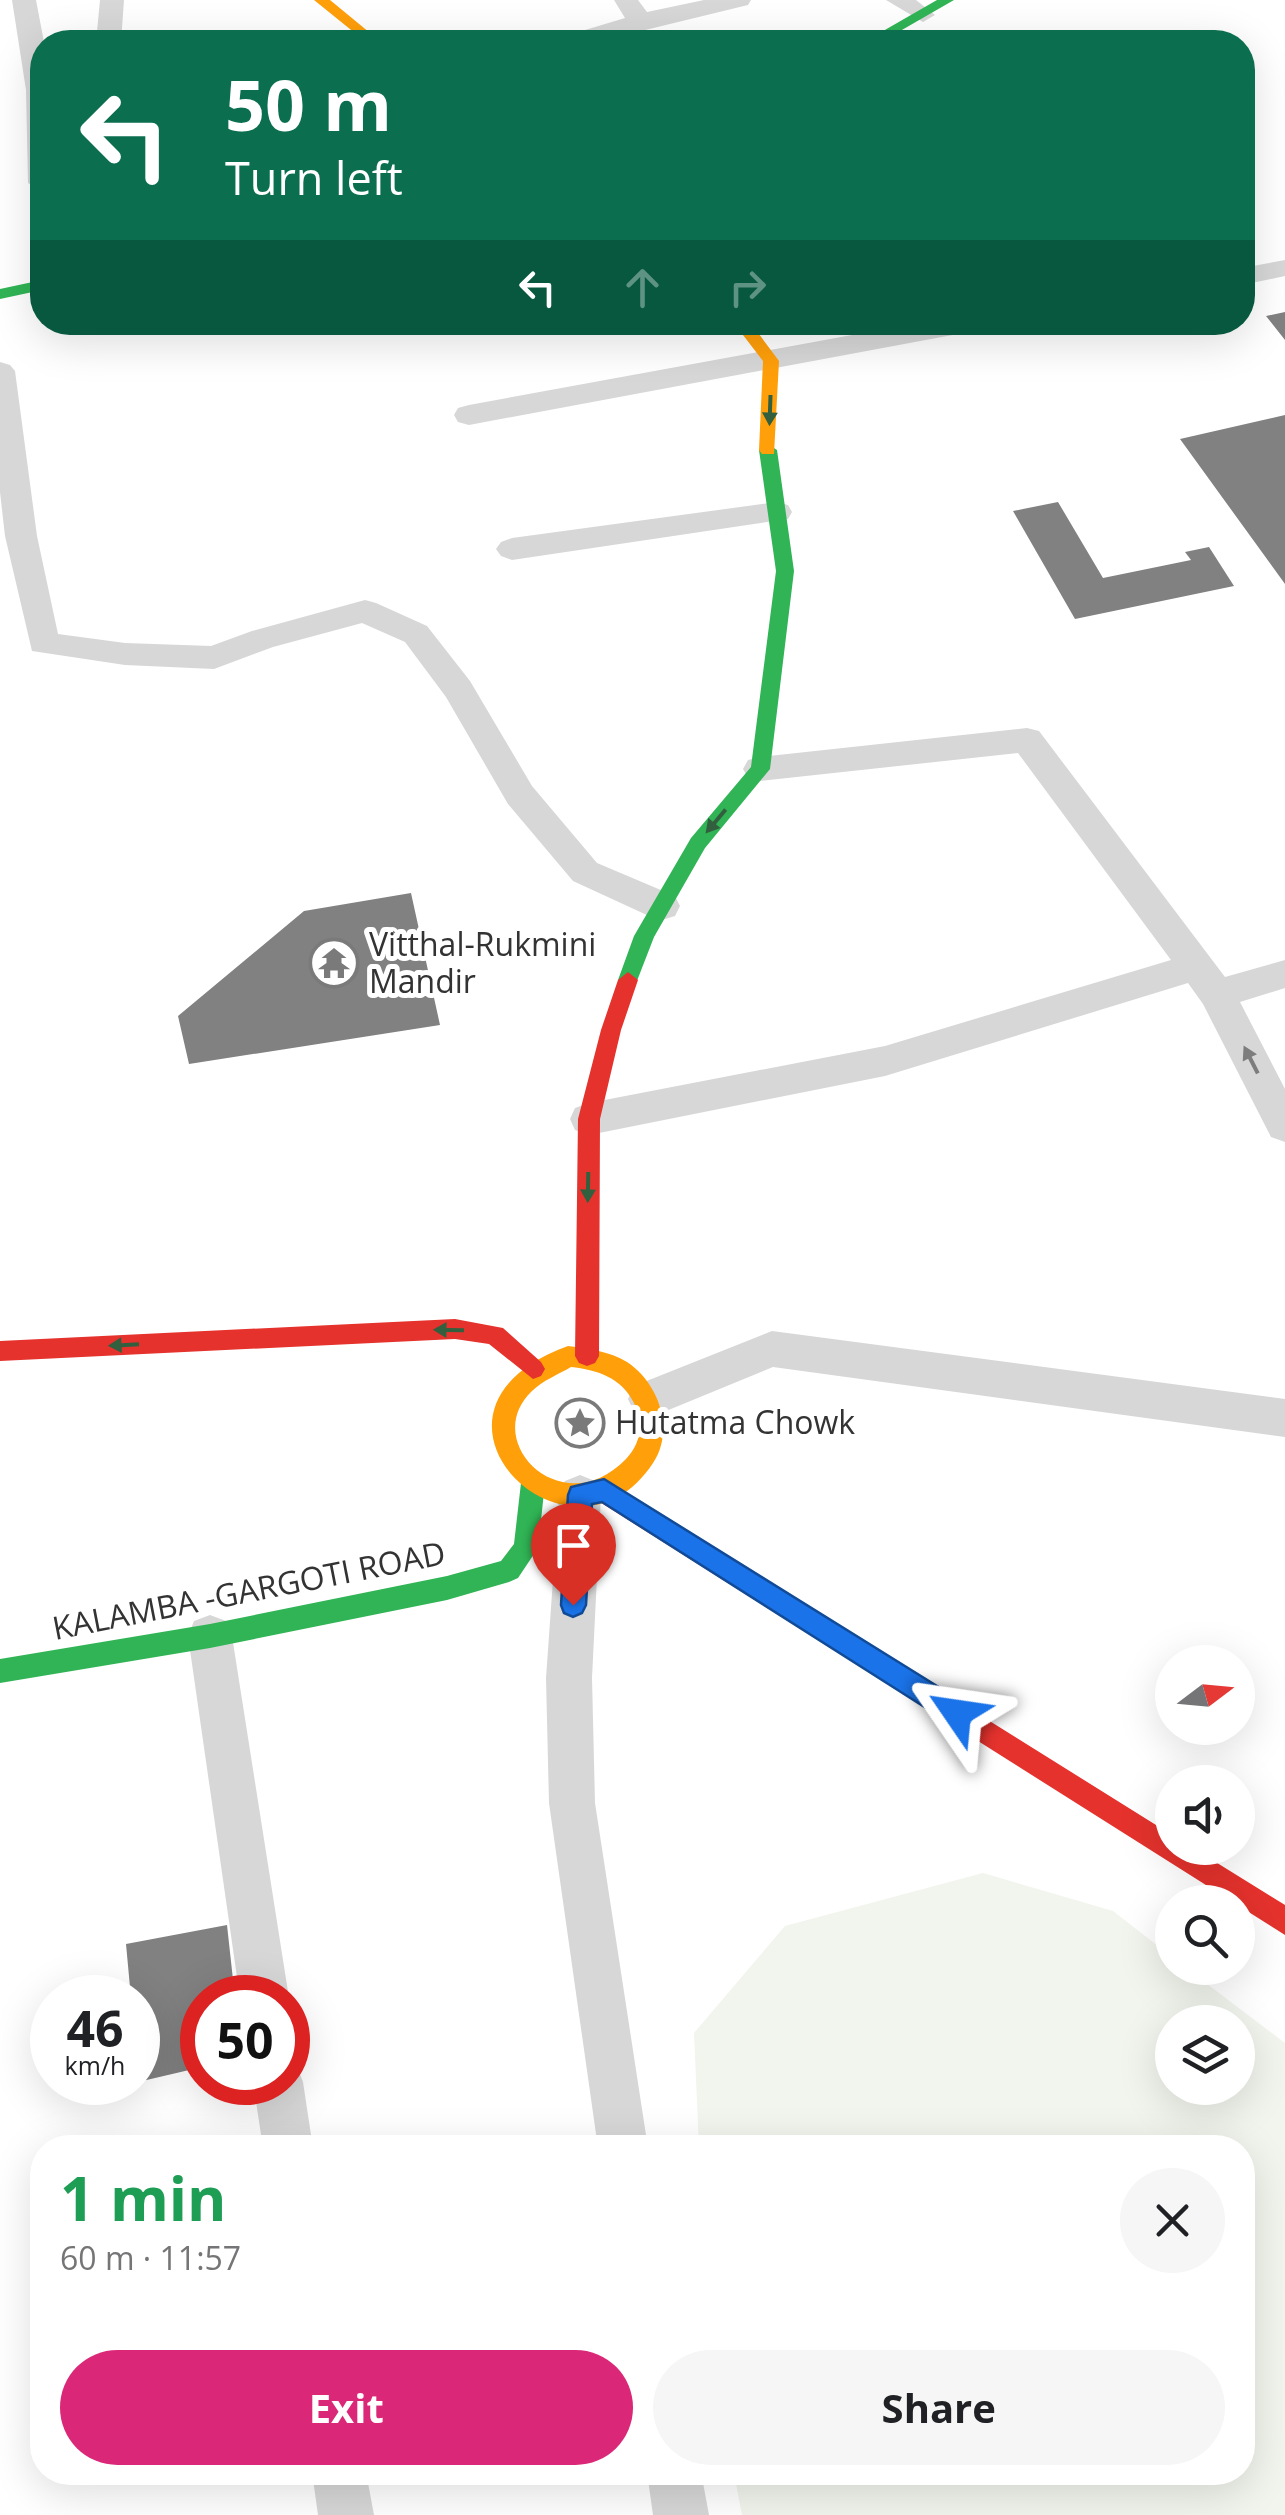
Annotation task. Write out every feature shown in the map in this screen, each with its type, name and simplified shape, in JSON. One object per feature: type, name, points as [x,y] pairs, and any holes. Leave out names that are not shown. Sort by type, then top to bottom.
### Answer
[{"type":"street","points":[[24,0],[30,36]]},
{"type":"street","points":[[110,30],[112,0]]},
{"type":"street","points":[[321,0],[359,30]]},
{"type":"street","points":[[594,30],[633,10],[739,0]]},
{"type":"street","points":[[898,0],[923,15]]},
{"type":"street","points":[[894,30],[947,0]]},
{"type":"street","points":[[1255,274],[1285,268]]},
{"type":"street","points":[[0,294],[30,288]]},
{"type":"street","points":[[587,1356],[589,1119],[611,1030],[644,936],[698,843],[760,769],[785,571],[768,450],[771,362],[751,335]]},
{"type":"street","points":[[469,415],[908,335]]},
{"type":"street","points":[[0,371],[22,536],[44,643],[125,654],[214,658],[264,639],[366,610],[416,634],[458,689],[520,795],[585,872],[662,906]]},
{"type":"street","points":[[512,549],[777,512]]},
{"type":"street","points":[[760,769],[1027,740],[1208,980],[1285,1126]]},
{"type":"street","points":[[589,1119],[885,1061],[1208,980],[1285,974]]},
{"type":"street","points":[[0,1350],[456,1329],[494,1335],[533,1370]]},
{"type":"street","points":[[650,1399],[772,1349],[1285,1418]]},
{"type":"street","points":[[568,1356],[587,1356],[624,1370],[650,1399],[654,1426],[648,1452],[630,1476],[592,1493],[565,1495],[533,1483],[515,1468],[504,1448],[500,1426],[504,1404],[515,1385],[533,1370],[568,1356]]},
{"type":"street","name":"KALAMBA -GARGOTI ROAD","points":[[0,1671],[210,1636],[448,1588],[509,1570],[526,1548],[533,1483]]},
{"type":"street","points":[[592,1493],[1285,1921]]},
{"type":"street","points":[[592,1493],[568,1678],[572,1803],[621,2135]]},
{"type":"street","points":[[210,1636],[262,1975]]},
{"type":"street","points":[[281,2105],[286,2135]]},
{"type":"street","points":[[341,2485],[346,2515]]},
{"type":"street","points":[[676,2485],[681,2515]]},
{"type":"shaded area","points":[[983,1873],[1113,1911],[1155,1944],[1155,1985],[1208,1985],[1235,2005],[1155,2005],[1155,2105],[1255,2105],[1255,2020],[1285,2043],[1285,2515],[742,2515],[736,2485],[1255,2485],[1255,2135],[698,2135],[694,2033],[785,1926]]},
{"type":"building","points":[[1285,312],[1285,340],[1266,316]]},
{"type":"building","points":[[1285,415],[1285,584],[1180,439]]},
{"type":"building","points":[[1058,502],[1103,578],[1191,560],[1185,552],[1209,547],[1234,586],[1075,619],[1013,511]]},
{"type":"building","name":"Vitthal-Rukmini Mandir","points":[[411,893],[440,1025],[189,1064],[178,1016],[304,911]]},
{"type":"building","points":[[227,1925],[232,1975],[180,1975],[180,2072],[160,2077],[160,1975],[129,1975],[126,1944]]},
{"type":"traffic: fast","points":[[893,30],[947,0]]},
{"type":"traffic: fast","points":[[0,294],[30,288]]},
{"type":"traffic: fast","points":[[628,980],[644,936],[698,843],[760,769],[785,571],[768,450]]},
{"type":"traffic: fast","points":[[0,1671],[210,1636],[447,1588],[509,1570],[526,1548],[533,1483]]},
{"type":"traffic: slow","points":[[321,0],[359,30]]},
{"type":"traffic: slow","points":[[751,335],[771,361],[768,450]]},
{"type":"traffic: slow","points":[[568,1356],[602,1361],[630,1378],[646,1401],[652,1428],[644,1456],[616,1486],[582,1496],[549,1490],[522,1472],[505,1446],[503,1416],[523,1384],[568,1356]]},
{"type":"traffic: jam","points":[[587,1356],[589,1119],[628,980]]},
{"type":"traffic: jam","points":[[0,1351],[455,1329],[495,1335],[533,1369]]},
{"type":"traffic: jam","points":[[604,1491],[1285,1921]]},
{"type":"place","name":"Vitthal-Rukmini Mandir","points":[[334,963]]},
{"type":"place","name":"Hutatma Chowk","points":[[580,1423]]},
{"type":"route","points":[[573,1605],[580,1495],[604,1490],[957,1713]]}]
